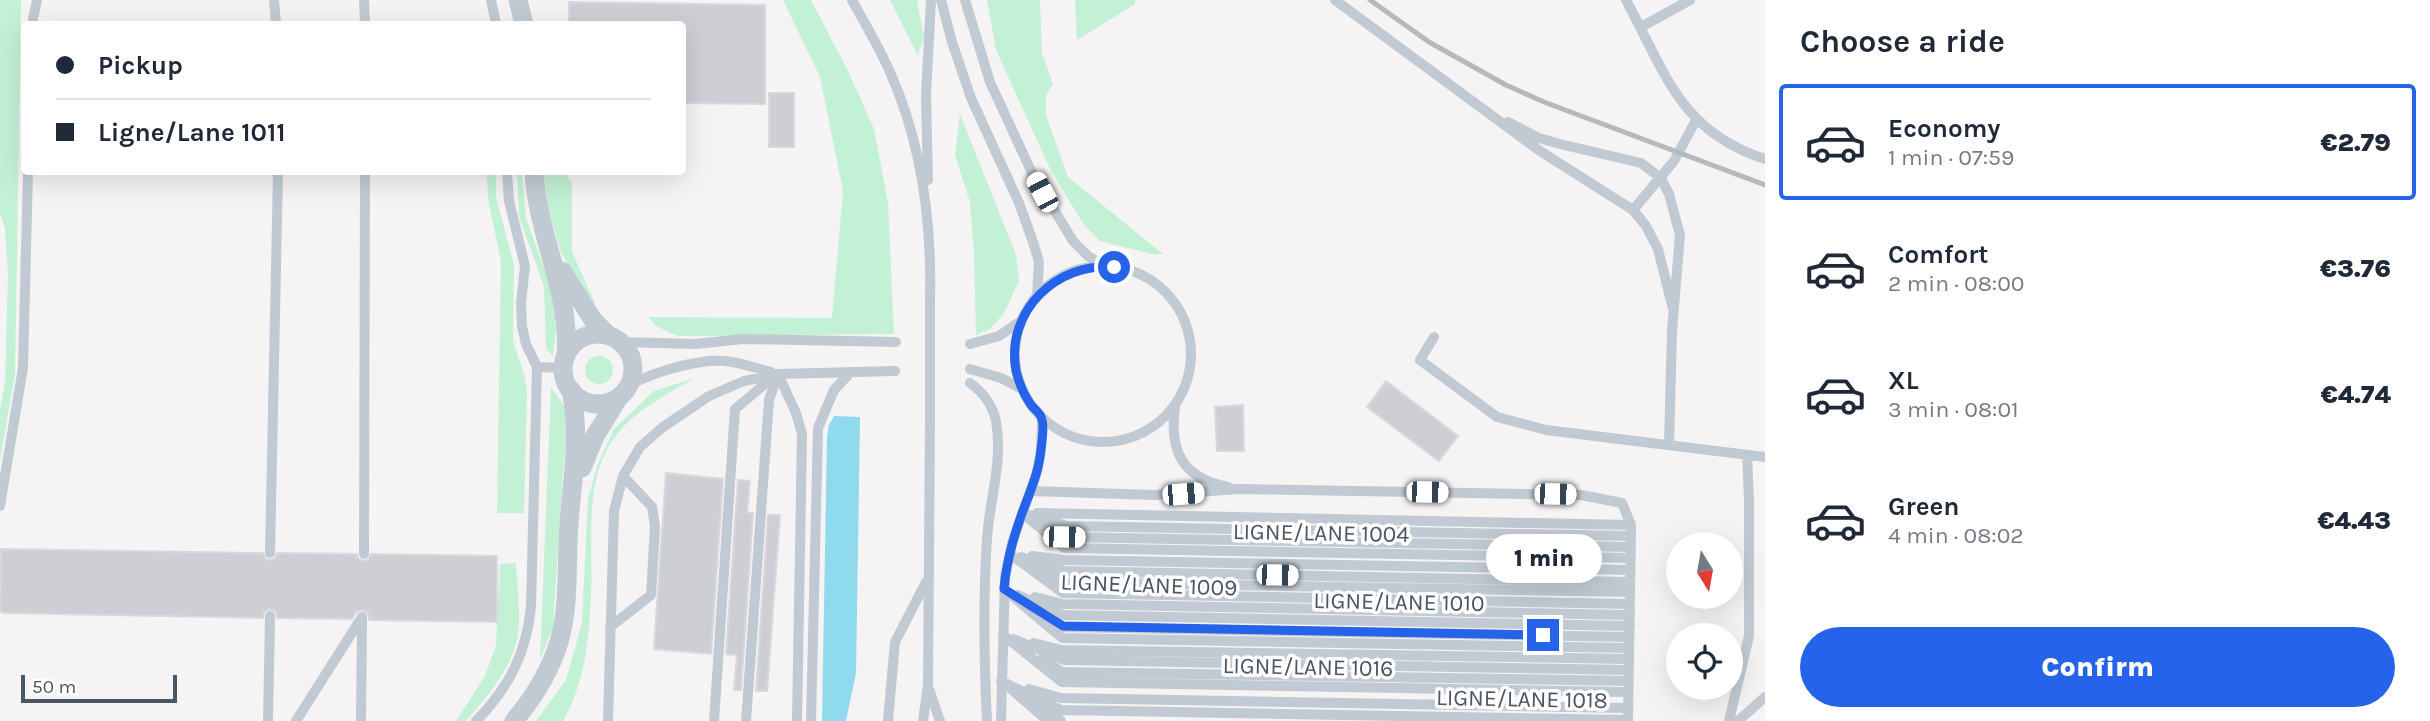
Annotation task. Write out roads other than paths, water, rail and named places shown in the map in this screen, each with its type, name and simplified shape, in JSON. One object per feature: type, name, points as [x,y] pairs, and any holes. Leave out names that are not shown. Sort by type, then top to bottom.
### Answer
[{"type":"street","points":[[519,0],[523,21]]},
{"type":"street","points":[[514,721],[544,679],[560,641],[565,611],[577,436],[571,390],[566,380],[565,313],[536,198],[534,175]]},
{"type":"street","points":[[547,245],[586,310],[629,352],[632,362],[633,372],[595,436],[573,489]]},
{"type":"street","points":[[565,363],[571,347],[583,338],[597,334],[614,339]]},
{"type":"street","points":[[571,390],[583,400],[597,404],[624,391]]},
{"type":"lane","points":[[33,21],[37,0]]},
{"type":"lane","points":[[274,0],[276,21]]},
{"type":"lane","points":[[364,0],[365,21]]},
{"type":"lane","points":[[491,0],[495,21]]},
{"type":"lane","points":[[852,0],[890,72],[903,105],[921,167],[929,222]]},
{"type":"lane","points":[[923,721],[928,685],[930,300],[926,95],[931,0]]},
{"type":"lane","points":[[941,0],[971,99],[1019,203],[1033,242],[1039,262],[1037,296]]},
{"type":"lane","points":[[965,0],[990,82],[1027,164],[1073,241],[1088,256],[1105,266]]},
{"type":"lane","points":[[1335,0],[1540,151],[1633,210],[1646,226],[1658,249],[1673,309]]},
{"type":"lane","points":[[1626,0],[1680,99],[1696,120],[1734,147],[1765,159]]},
{"type":"lane","points":[[1641,27],[1690,0]]},
{"type":"lane","points":[[1486,110],[1539,138],[1575,149],[1634,161],[1648,167],[1661,178],[1679,226],[1673,309],[1669,446]]},
{"type":"lane","points":[[1633,210],[1680,153],[1696,120]]},
{"type":"lane","points":[[0,506],[23,368],[28,175]]},
{"type":"lane","points":[[270,553],[278,175]]},
{"type":"lane","points":[[364,554],[365,175]]},
{"type":"lane","points":[[476,721],[495,701],[512,676],[523,652],[530,622],[537,367],[526,344],[522,327],[521,303],[525,266],[509,201],[507,175]]},
{"type":"lane","points":[[970,344],[999,337],[1021,321],[1037,296],[1051,283],[1067,274],[1105,266],[1124,268],[1150,279],[1172,298],[1182,314],[1191,342],[1192,361],[1188,380],[1176,405],[1172,432],[1180,458],[1186,467],[1209,484],[1238,489]]},
{"type":"lane","points":[[1021,321],[1015,355],[1022,389],[1042,418],[1058,430],[1076,438],[1117,442],[1145,432],[1162,420],[1176,405]]},
{"type":"lane","points":[[1434,337],[1420,360],[1497,417],[1546,430],[1765,457]]},
{"type":"lane","points":[[614,339],[695,344],[743,339],[896,342]]},
{"type":"lane","points":[[624,391],[659,373],[718,361],[734,362],[778,374]]},
{"type":"lane","points":[[537,367],[565,363]]},
{"type":"lane","points":[[971,369],[1001,377],[1022,389]]},
{"type":"lane","points":[[608,721],[614,511],[623,476],[640,447],[709,396],[733,384],[778,374],[895,371]]},
{"type":"lane","points":[[811,721],[818,428],[834,390],[851,372]]},
{"type":"lane","points":[[714,721],[735,410],[778,374]]},
{"type":"lane","points":[[746,721],[769,400],[778,374]]},
{"type":"lane","points":[[778,374],[799,422],[802,446],[797,721]]},
{"type":"lane","points":[[970,383],[982,392],[992,408],[998,441],[998,466],[987,541],[986,721]]},
{"type":"lane","points":[[1006,720],[1001,681],[1004,589],[1010,554],[1031,491],[1041,450],[1042,418]]},
{"type":"lane","points":[[1729,721],[1749,636],[1747,455]]},
{"type":"lane","points":[[610,627],[651,595],[655,526],[652,507],[623,476]]},
{"type":"lane","points":[[1031,491],[1154,495],[1238,489],[1581,495],[1622,503],[1631,536],[1628,721]]},
{"type":"lane","points":[[1022,513],[1631,536]]},
{"type":"lane","points":[[1022,513],[1064,537],[1631,536]]},
{"type":"lane","name":"LIGNE/LANE 1004","points":[[1022,513],[1064,548],[1631,558]]},
{"type":"lane","points":[[1010,554],[1064,560],[1630,570]]},
{"type":"lane","points":[[1010,554],[1063,571],[1630,587]]},
{"type":"lane","points":[[1010,554],[1063,593],[1629,637]]},
{"type":"lane","points":[[888,721],[895,642],[929,578]]},
{"type":"lane","points":[[1004,589],[1063,626],[1629,637]]},
{"type":"lane","name":"LIGNE/LANE 1009","points":[[1004,589],[1063,604],[1629,637]]},
{"type":"lane","points":[[268,721],[270,616]]},
{"type":"lane","points":[[296,721],[362,617],[361,721]]},
{"type":"lane","points":[[1003,635],[1062,650],[1629,637]]},
{"type":"lane","points":[[1003,635],[1062,672],[1629,687]]},
{"type":"lane","points":[[1001,681],[1061,698],[1628,708]]},
{"type":"lane","points":[[1001,681],[1048,721]]},
{"type":"lane","points":[[1001,681],[1061,721]]},
{"type":"lane","name":"LIGNE/LANE 1018","points":[[1001,681],[1061,710],[1628,721]]},
{"type":"lane","points":[[928,685],[940,721]]},
{"type":"lane","points":[[1738,721],[1765,697]]},
{"type":"water","points":[[834,416],[860,417],[856,673],[846,721],[822,721],[827,437]]},
{"type":"railway","points":[[1370,0],[1429,42],[1506,85],[1544,102],[1765,185]]}]
